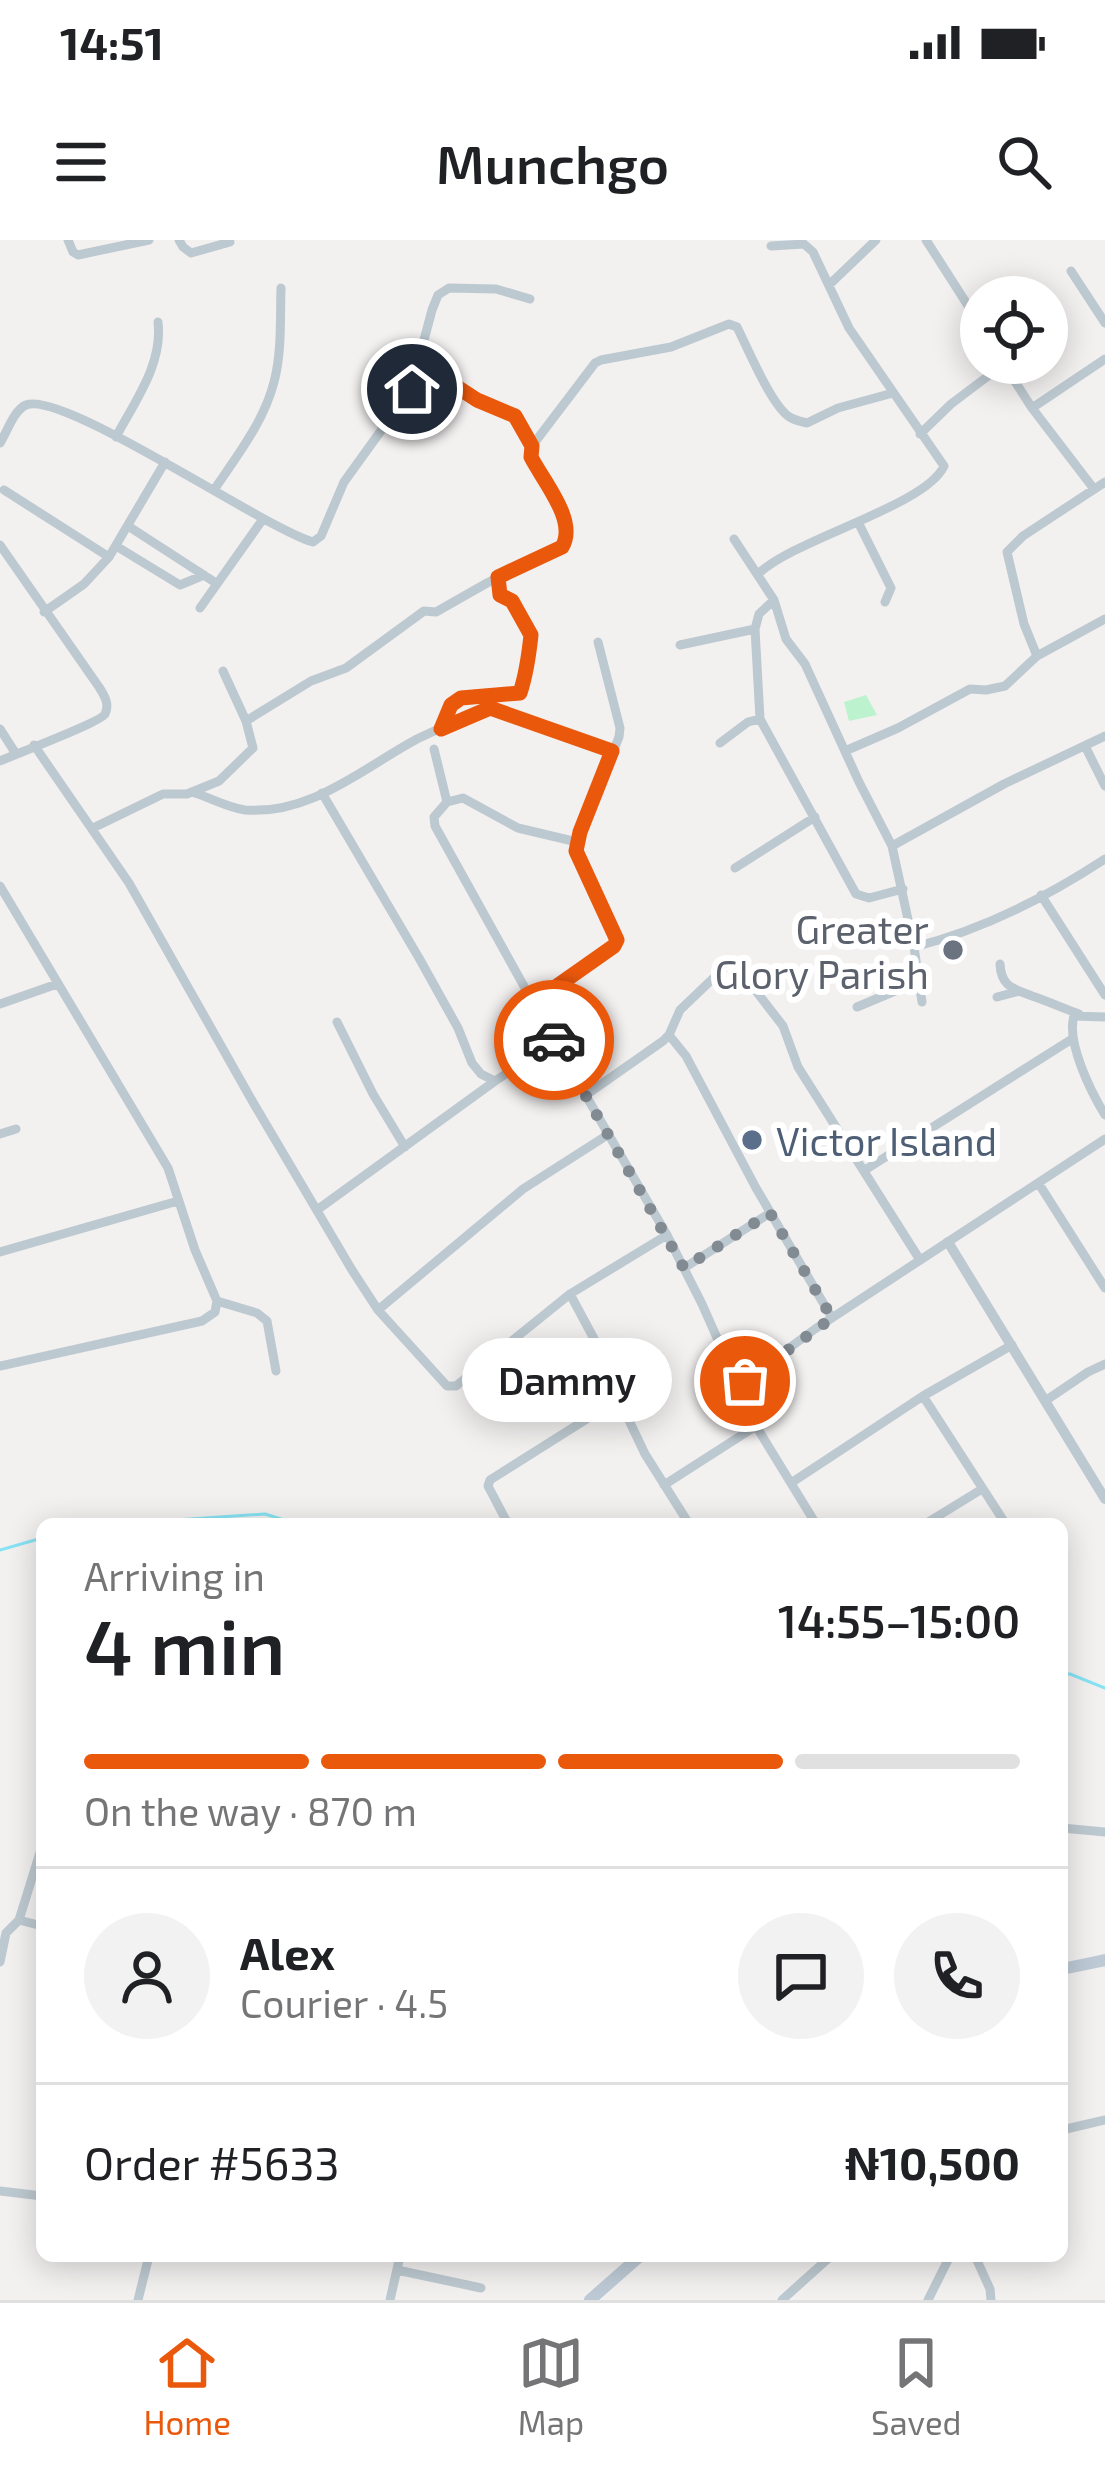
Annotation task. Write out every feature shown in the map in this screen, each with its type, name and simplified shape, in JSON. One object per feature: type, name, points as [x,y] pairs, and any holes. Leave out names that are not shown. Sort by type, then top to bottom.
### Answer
[{"type":"main road","points":[[1068,1968],[1105,1960]]},
{"type":"main road","points":[[590,2300],[633,2262]]},
{"type":"street","points":[[68,240],[78,255],[148,240]]},
{"type":"street","points":[[179,240],[191,253],[230,242]]},
{"type":"street","points":[[830,284],[876,240]]},
{"type":"street","points":[[926,240],[960,293]]},
{"type":"street","points":[[758,574],[777,557],[858,522],[943,471],[849,328],[809,247],[771,246]]},
{"type":"street","points":[[1071,272],[1105,323]]},
{"type":"street","points":[[214,490],[251,433],[273,386],[281,288]]},
{"type":"street","points":[[0,443],[17,412],[34,404],[116,437],[308,542],[318,540],[344,482],[412,389],[431,310],[443,290],[496,289],[530,299]]},
{"type":"street","points":[[116,437],[154,361],[160,340],[158,322]]},
{"type":"street","points":[[246,722],[311,681],[346,668],[424,611],[436,612],[562,547],[567,526],[531,457],[532,446],[595,363],[671,347],[729,324],[737,327],[754,365],[792,419],[807,423],[838,408],[893,393]]},
{"type":"street","points":[[1032,408],[1105,359]]},
{"type":"street","points":[[417,373],[454,385],[515,416],[532,446]]},
{"type":"street","points":[[920,434],[978,384]]},
{"type":"street","points":[[1017,384],[1094,489]]},
{"type":"street","points":[[44,612],[84,584],[110,557],[165,462]]},
{"type":"street","points":[[1037,656],[1024,624],[1007,552],[1023,536],[1105,482]]},
{"type":"street","points":[[4,490],[110,557]]},
{"type":"street","points":[[200,608],[263,519]]},
{"type":"street","points":[[858,522],[891,588],[885,602]]},
{"type":"street","points":[[128,526],[216,583]]},
{"type":"street","points":[[734,539],[774,600],[786,639],[805,664],[892,846],[922,1002]]},
{"type":"street","points":[[0,545],[106,699],[106,710],[96,722],[0,761]]},
{"type":"street","points":[[116,546],[180,585],[203,575]]},
{"type":"street","points":[[441,729],[451,705],[461,698],[520,693],[531,635],[512,601],[500,595],[498,577]]},
{"type":"street","points":[[774,600],[759,614],[755,629],[760,719],[856,894],[869,898],[902,889]]},
{"type":"street","points":[[845,751],[970,689],[1005,686],[1037,656],[1105,619]]},
{"type":"street","points":[[680,645],[755,629]]},
{"type":"street","points":[[533,1003],[617,940],[578,858],[577,842],[619,736],[618,714],[598,642]]},
{"type":"street","points":[[93,828],[164,794],[192,792],[219,781],[253,748],[223,670]]},
{"type":"street","points":[[192,792],[241,810],[290,805],[366,772],[422,736],[490,708],[612,751]]},
{"type":"street","points":[[720,743],[748,722],[760,719]]},
{"type":"street","points":[[0,729],[16,754]]},
{"type":"street","points":[[892,846],[1004,784],[1105,736]]},
{"type":"street","points":[[34,745],[129,883],[378,1310],[443,1382],[452,1388],[570,1294],[667,1235]]},
{"type":"street","points":[[1085,746],[1105,786]]},
{"type":"street","points":[[434,749],[448,802]]},
{"type":"street","points":[[211,784],[226,803]]},
{"type":"street","points":[[322,794],[458,1028],[472,1063],[495,1081]]},
{"type":"street","points":[[577,842],[518,827],[463,798],[435,812],[435,826],[667,1235],[756,1426],[812,1518]]},
{"type":"street","points":[[735,868],[815,817]]},
{"type":"street","points":[[914,947],[999,918],[1105,859]]},
{"type":"street","points":[[0,886],[168,1168],[218,1301],[215,1312],[202,1321],[0,1366]]},
{"type":"street","points":[[1041,895],[1105,995]]},
{"type":"street","points":[[1000,964],[1005,982],[1016,992]]},
{"type":"street","points":[[586,1095],[669,1035],[680,1010],[724,968],[739,968],[783,1026],[798,1067],[920,1260]]},
{"type":"street","points":[[857,1007],[919,982]]},
{"type":"street","points":[[0,1004],[57,984]]},
{"type":"street","points":[[997,997],[1016,992],[1079,1014],[1105,1017]]},
{"type":"street","points":[[1079,1014],[1070,1023],[1072,1039],[1105,1115]]},
{"type":"street","points":[[337,1022],[405,1147]]},
{"type":"street","points":[[669,1035],[686,1056],[832,1318]]},
{"type":"street","points":[[865,1170],[1072,1039]]},
{"type":"street","points":[[317,1210],[555,1042]]},
{"type":"street","points":[[0,1134],[16,1129]]},
{"type":"street","points":[[378,1310],[524,1190],[609,1134]]},
{"type":"street","points":[[738,1389],[832,1318],[1105,1139]]},
{"type":"street","points":[[1039,1184],[1105,1288]]},
{"type":"street","points":[[0,1252],[178,1202]]},
{"type":"street","points":[[684,1268],[770,1213]]},
{"type":"street","points":[[948,1242],[1105,1498]]},
{"type":"street","points":[[570,1294],[608,1363],[645,1454],[685,1518]]},
{"type":"street","points":[[218,1301],[257,1313],[267,1321],[276,1371]]},
{"type":"street","points":[[791,1483],[923,1396],[1012,1345]]},
{"type":"street","points":[[1046,1400],[1105,1364]]},
{"type":"street","points":[[923,1396],[1002,1518]]},
{"type":"street","points":[[505,1518],[488,1486],[490,1480],[620,1397]]},
{"type":"street","points":[[664,1485],[756,1426]]},
{"type":"street","points":[[935,1518],[982,1489]]},
{"type":"street","points":[[1068,1829],[1105,1832]]},
{"type":"street","points":[[0,1961],[6,1933],[19,1920],[36,1865]]},
{"type":"street","points":[[19,1920],[36,1924]]},
{"type":"street","points":[[1068,2129],[1105,2120]]},
{"type":"street","points":[[0,2191],[36,2195]]},
{"type":"street","points":[[138,2300],[148,2262]]},
{"type":"street","points":[[390,2300],[399,2262]]},
{"type":"street","points":[[782,2300],[824,2262]]},
{"type":"street","points":[[928,2300],[947,2262]]},
{"type":"street","points":[[978,2262],[991,2300]]},
{"type":"street","points":[[397,2270],[482,2288]]},
{"type":"green space","points":[[866,695],[877,715],[849,721],[844,702]]},
{"type":"waterway","points":[[206,1518],[265,1514],[278,1518]]},
{"type":"waterway","points":[[0,1550],[36,1540]]},
{"type":"waterway","points":[[1068,1674],[1105,1688]]},
{"type":"way so far","points":[[554,1040],[684,1268],[770,1213],[832,1318],[745,1381]]},
{"type":"place","name":"Greater Glory Parish","points":[[953,950]]},
{"type":"place","name":"Victor Island","points":[[752,1140]]},
{"type":"place","name":"Dammy","points":[[745,1381]]},
{"type":"route","points":[[412,389],[417,373],[454,385],[515,416],[567,526],[562,547],[498,577],[500,595],[512,601],[531,635],[520,693],[461,698],[451,705],[441,729],[490,708],[612,751],[576,851],[617,940],[533,1003],[554,1040]]}]
